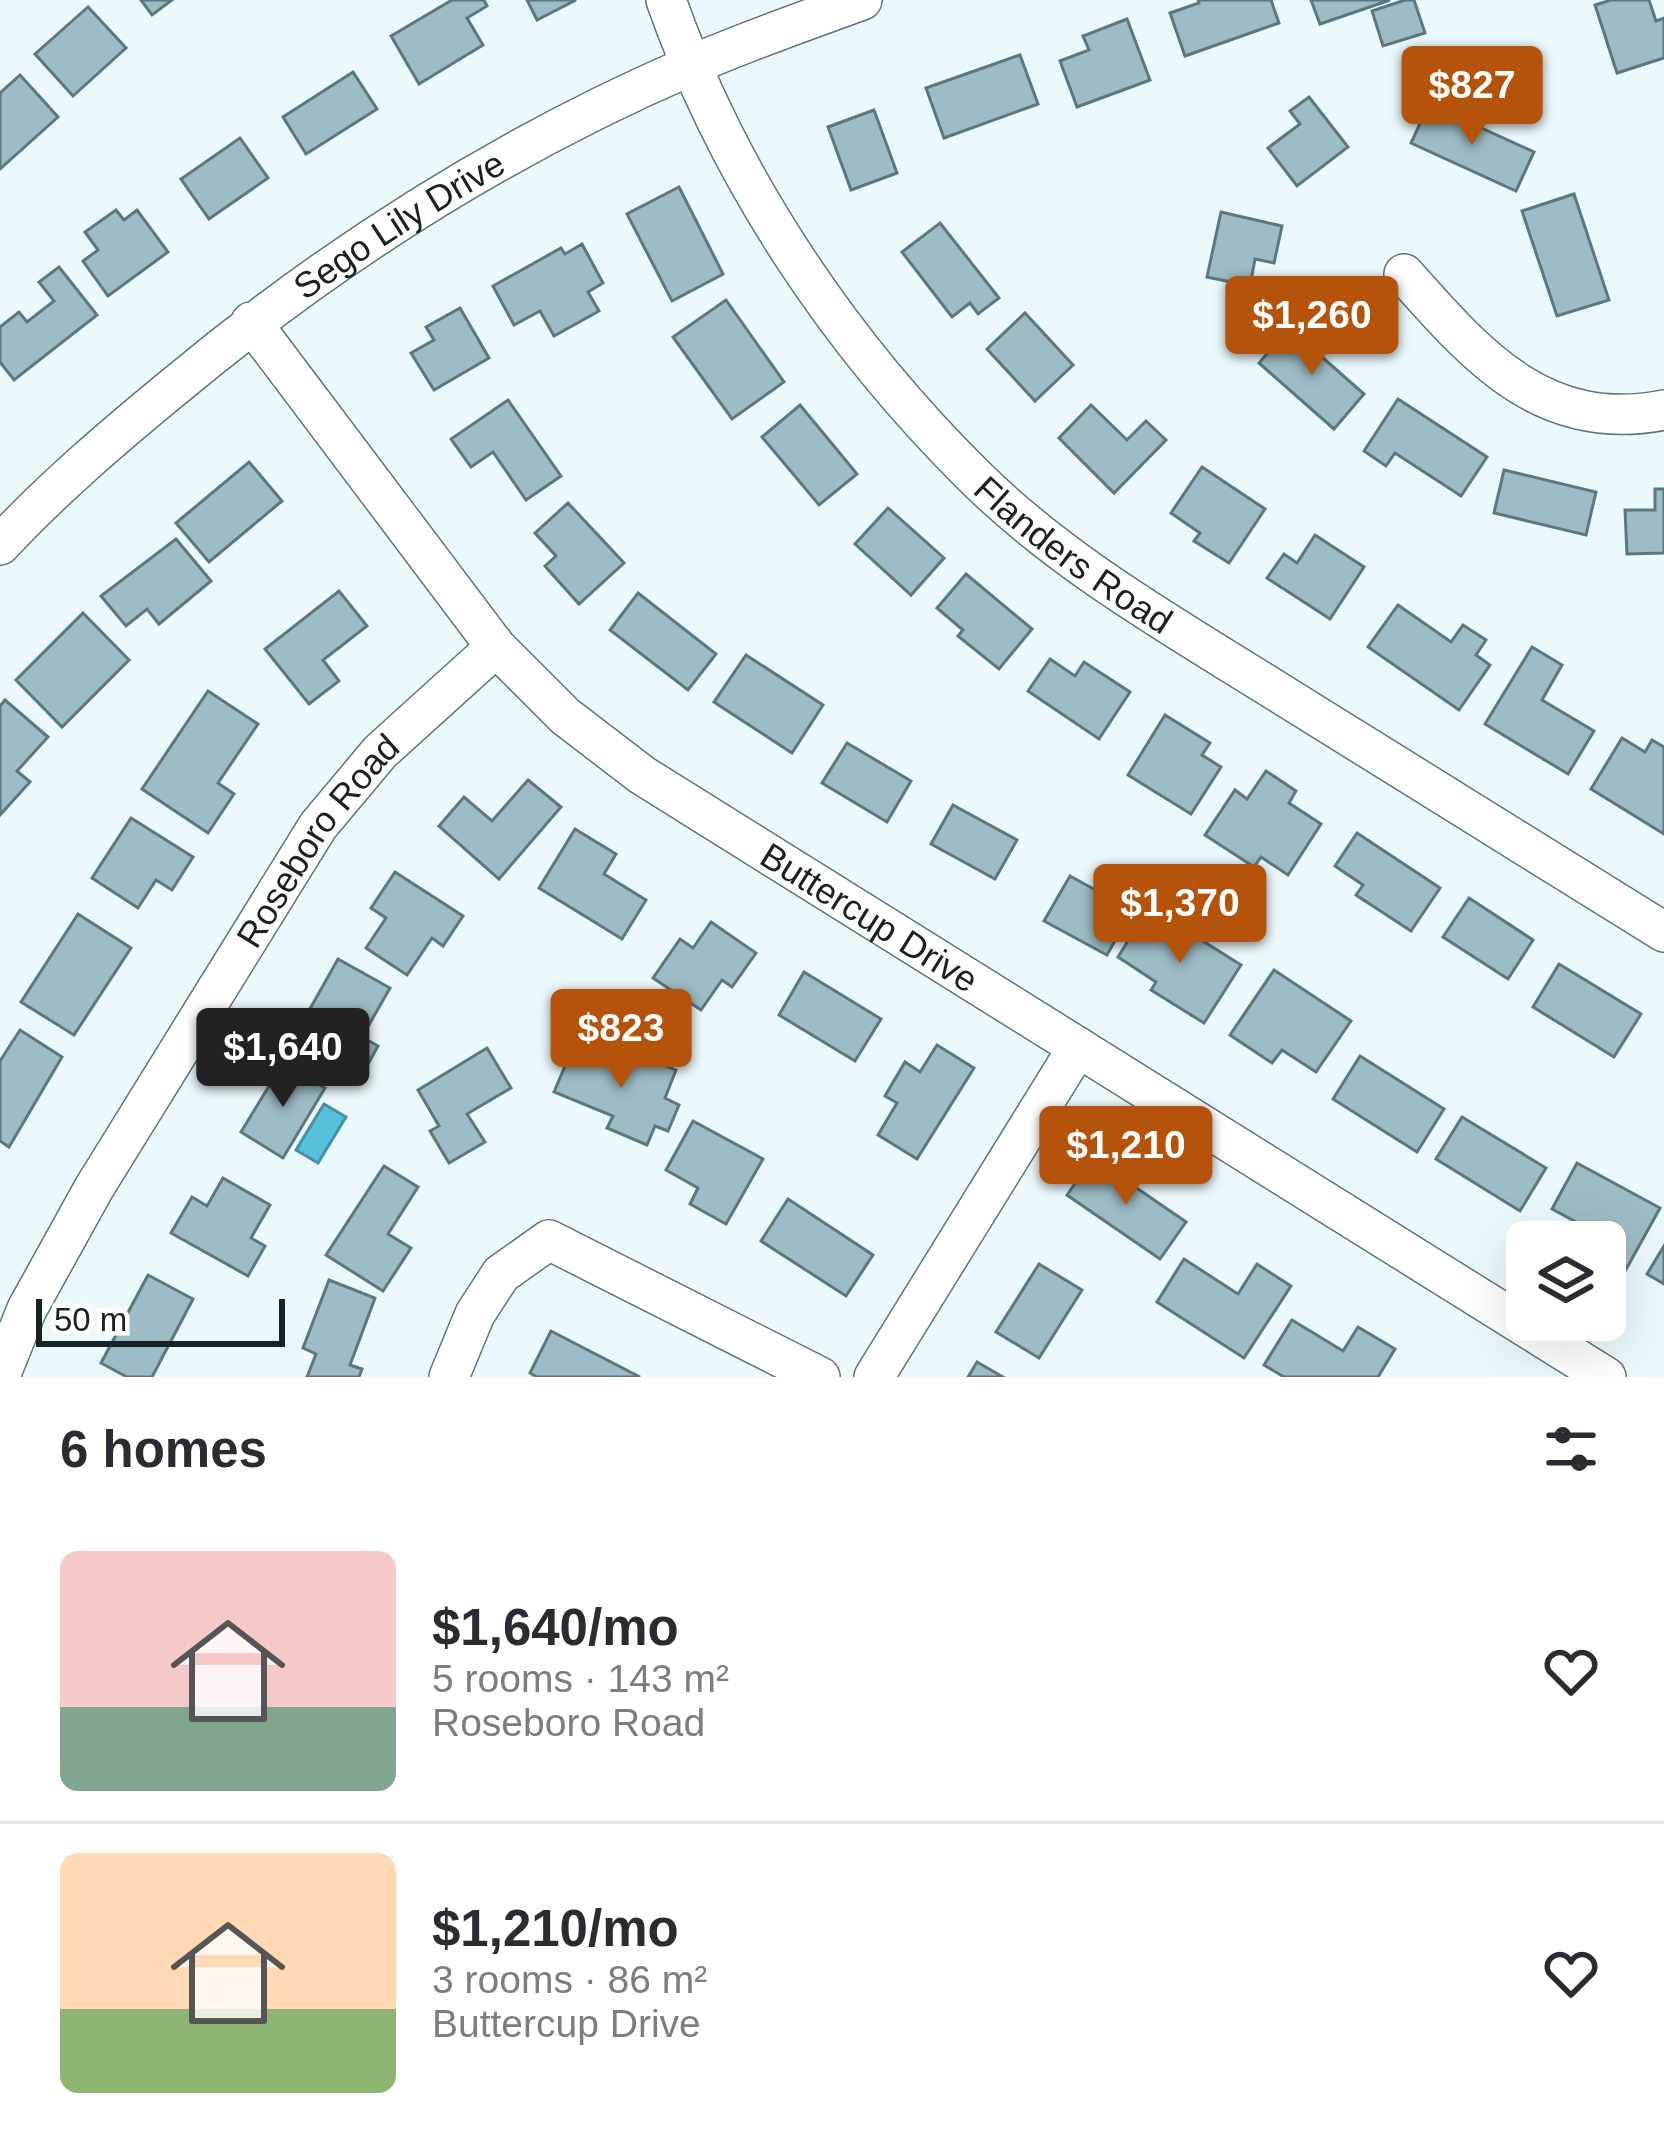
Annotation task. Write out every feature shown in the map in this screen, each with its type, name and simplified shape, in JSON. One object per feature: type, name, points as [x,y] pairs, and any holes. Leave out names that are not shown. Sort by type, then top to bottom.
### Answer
[{"type":"street","name":"Flanders Road","points":[[666,0],[730,148],[783,238],[906,403],[977,479],[1060,549],[1150,613],[1664,932]]},
{"type":"street","name":"Sego Lily Drive","points":[[0,545],[129,424],[251,322],[355,248],[464,180],[693,64],[862,0]]},
{"type":"street","points":[[1404,274],[1470,349],[1521,388],[1578,411],[1639,415],[1664,410]]},
{"type":"street","name":"Buttercup Drive","points":[[251,322],[496,647],[565,716],[642,775],[1605,1377]]},
{"type":"street","name":"Roseboro Road","points":[[0,1376],[27,1309],[94,1188],[318,826],[380,752],[496,647]]},
{"type":"street","points":[[874,1377],[1078,1047]]},
{"type":"street","points":[[449,1377],[475,1314],[501,1274],[549,1240],[820,1377]]},
{"type":"water","points":[[324,1104],[346,1117],[318,1163],[296,1150]]},
{"type":"building","points":[[141,0],[172,0],[152,15]]},
{"type":"building","points":[[452,0],[484,0],[487,6],[467,18],[483,45],[419,84],[391,36]]},
{"type":"building","points":[[527,0],[576,0],[537,20]]},
{"type":"building","points":[[1198,0],[1271,0],[1279,23],[1185,56],[1170,13]]},
{"type":"building","points":[[1311,0],[1390,0],[1320,24]]},
{"type":"building","points":[[1414,0],[1425,33],[1383,46],[1372,11]]},
{"type":"building","points":[[1649,0],[1656,21],[1664,18],[1664,58],[1617,73],[1595,5]]},
{"type":"building","points":[[88,7],[126,48],[73,96],[35,54]]},
{"type":"building","points":[[1127,19],[1150,80],[1077,107],[1060,61],[1089,50],[1083,36]]},
{"type":"building","points":[[1020,55],[1038,104],[944,138],[926,88]]},
{"type":"building","points":[[353,72],[377,109],[306,154],[283,117]]},
{"type":"building","points":[[20,75],[58,117],[0,169],[0,93]]},
{"type":"building","points":[[1309,97],[1348,147],[1297,186],[1268,148],[1300,124],[1290,111]]},
{"type":"building","points":[[1429,104],[1534,152],[1516,191],[1411,143]]},
{"type":"building","points":[[874,110],[897,173],[851,190],[828,127]]},
{"type":"building","points":[[240,138],[268,178],[209,219],[181,179]]},
{"type":"building","points":[[679,187],[723,274],[672,301],[627,214]]},
{"type":"building","points":[[1574,194],[1609,300],[1557,316],[1522,211]]},
{"type":"building","points":[[116,210],[124,220],[137,210],[168,252],[108,296],[83,261],[98,250],[85,232]]},
{"type":"building","points":[[1221,212],[1282,226],[1274,263],[1255,259],[1250,286],[1207,277]]},
{"type":"building","points":[[940,223],[999,298],[978,314],[970,303],[952,317],[902,252]]},
{"type":"building","points":[[582,244],[603,283],[588,292],[599,311],[554,336],[540,311],[514,325],[493,286],[561,248],[565,254]]},
{"type":"building","points":[[59,267],[97,315],[14,380],[0,362],[0,327],[19,312],[27,322],[54,301],[39,282]]},
{"type":"building","points":[[726,300],[784,382],[732,419],[673,337]]},
{"type":"building","points":[[460,308],[489,358],[434,390],[411,353],[434,340],[426,327]]},
{"type":"building","points":[[1025,313],[1073,365],[1035,401],[987,349]]},
{"type":"building","points":[[1289,328],[1364,394],[1334,429],[1259,363]]},
{"type":"building","points":[[1398,399],[1487,457],[1461,496],[1395,453],[1386,466],[1364,451]]},
{"type":"building","points":[[508,400],[561,476],[526,500],[493,452],[471,467],[451,439]]},
{"type":"building","points":[[800,405],[857,474],[819,505],[762,437]]},
{"type":"building","points":[[1091,405],[1127,440],[1146,421],[1166,440],[1114,493],[1059,438]]},
{"type":"building","points":[[249,462],[282,501],[209,562],[176,523]]},
{"type":"building","points":[[1202,467],[1265,509],[1229,563],[1194,541],[1200,533],[1171,513]]},
{"type":"building","points":[[1504,470],[1596,492],[1586,535],[1494,513]]},
{"type":"building","points":[[1655,489],[1664,489],[1664,553],[1627,554],[1625,510],[1655,510]]},
{"type":"building","points":[[568,503],[624,563],[579,604],[545,566],[556,556],[535,533]]},
{"type":"building","points":[[888,508],[944,558],[911,595],[855,544]]},
{"type":"building","points":[[1315,535],[1364,567],[1330,619],[1267,578],[1284,554],[1297,563]]},
{"type":"building","points":[[176,539],[211,581],[159,624],[147,609],[126,626],[101,596]]},
{"type":"building","points":[[966,574],[1032,629],[999,669],[958,636],[963,630],[937,608]]},
{"type":"building","points":[[339,591],[367,626],[323,660],[339,681],[309,704],[265,649]]},
{"type":"building","points":[[638,593],[716,654],[688,690],[610,630]]},
{"type":"building","points":[[1398,605],[1451,642],[1463,625],[1486,640],[1476,655],[1490,665],[1459,710],[1368,647]]},
{"type":"building","points":[[83,613],[129,660],[62,727],[16,680]]},
{"type":"building","points":[[1532,647],[1562,665],[1542,700],[1594,731],[1568,774],[1485,724]]},
{"type":"building","points":[[746,655],[823,705],[792,753],[714,702]]},
{"type":"building","points":[[1050,659],[1075,676],[1084,662],[1130,692],[1099,739],[1028,691]]},
{"type":"building","points":[[208,691],[258,724],[218,783],[234,794],[208,833],[142,789]]},
{"type":"building","points":[[5,700],[48,737],[17,771],[30,782],[0,815],[0,706]]},
{"type":"building","points":[[1165,715],[1210,743],[1202,755],[1221,767],[1191,814],[1128,775]]},
{"type":"building","points":[[1622,738],[1645,752],[1652,740],[1664,747],[1664,834],[1591,789]]},
{"type":"building","points":[[847,743],[911,781],[887,822],[822,783]]},
{"type":"building","points":[[1266,771],[1296,791],[1289,803],[1321,824],[1288,875],[1261,857],[1254,867],[1205,835],[1235,790],[1247,799]]},
{"type":"building","points":[[528,780],[561,807],[499,879],[439,826],[464,797],[492,821]]},
{"type":"building","points":[[953,805],[1017,840],[995,879],[931,844]]},
{"type":"building","points":[[131,818],[193,857],[172,890],[156,880],[138,908],[92,878]]},
{"type":"building","points":[[575,829],[616,854],[604,874],[646,900],[622,939],[539,888]]},
{"type":"building","points":[[1357,833],[1440,888],[1411,931],[1356,895],[1363,885],[1335,866]]},
{"type":"building","points":[[395,872],[463,916],[443,946],[432,938],[407,975],[366,948],[386,918],[371,908]]},
{"type":"building","points":[[1070,876],[1132,910],[1107,955],[1044,921]]},
{"type":"building","points":[[1469,898],[1533,940],[1508,979],[1443,937]]},
{"type":"building","points":[[78,914],[131,948],[74,1035],[21,1002]]},
{"type":"building","points":[[1160,914],[1241,965],[1204,1023],[1151,990],[1156,982],[1118,957],[1140,921],[1151,928]]},
{"type":"building","points":[[711,922],[756,953],[732,987],[722,980],[701,1010],[653,978],[680,939],[693,948]]},
{"type":"building","points":[[338,959],[390,988],[362,1037],[378,1046],[363,1073],[344,1063],[338,1074],[289,1046]]},
{"type":"building","points":[[1559,964],[1641,1014],[1614,1057],[1533,1007]]},
{"type":"building","points":[[1274,970],[1351,1021],[1316,1072],[1282,1050],[1272,1063],[1230,1035]]},
{"type":"building","points":[[804,972],[881,1019],[855,1061],[779,1015]]},
{"type":"building","points":[[20,1030],[62,1057],[9,1147],[0,1141],[0,1061]]},
{"type":"building","points":[[574,1045],[623,1066],[629,1051],[676,1070],[665,1098],[679,1105],[668,1131],[655,1126],[647,1145],[607,1128],[613,1116],[554,1092]]},
{"type":"building","points":[[937,1045],[974,1068],[917,1159],[878,1135],[897,1103],[885,1096],[905,1062],[920,1072]]},
{"type":"building","points":[[487,1048],[511,1088],[467,1114],[485,1142],[449,1163],[430,1131],[439,1126],[418,1090]]},
{"type":"building","points":[[1360,1056],[1444,1109],[1417,1152],[1333,1099]]},
{"type":"building","points":[[283,1063],[325,1088],[283,1158],[241,1132]]},
{"type":"building","points":[[1462,1117],[1546,1168],[1520,1211],[1436,1159]]},
{"type":"building","points":[[693,1121],[763,1159],[726,1224],[690,1204],[698,1188],[666,1170]]},
{"type":"building","points":[[1093,1158],[1186,1222],[1160,1259],[1067,1195]]},
{"type":"building","points":[[1577,1163],[1660,1208],[1626,1270],[1626,1221],[1574,1221],[1552,1209]]},
{"type":"building","points":[[384,1166],[418,1187],[388,1234],[411,1248],[383,1291],[326,1255]]},
{"type":"building","points":[[223,1178],[270,1205],[251,1238],[265,1246],[248,1276],[171,1233],[192,1197],[207,1206]]},
{"type":"building","points":[[788,1199],[873,1255],[846,1296],[761,1241]]},
{"type":"building","points":[[1664,1246],[1664,1284],[1647,1274]]},
{"type":"building","points":[[1184,1259],[1238,1294],[1257,1264],[1291,1286],[1244,1358],[1157,1302]]},
{"type":"building","points":[[1039,1264],[1082,1290],[1039,1358],[996,1332]]},
{"type":"building","points":[[148,1275],[193,1299],[152,1377],[127,1377],[101,1363]]},
{"type":"building","points":[[329,1280],[375,1298],[350,1365],[362,1369],[359,1377],[307,1377],[316,1354],[303,1348]]},
{"type":"building","points":[[1292,1320],[1343,1351],[1358,1327],[1395,1349],[1378,1377],[1284,1377],[1264,1365]]},
{"type":"building","points":[[551,1331],[640,1377],[537,1377],[530,1373]]},
{"type":"building","points":[[977,1362],[1003,1377],[968,1377]]}]
